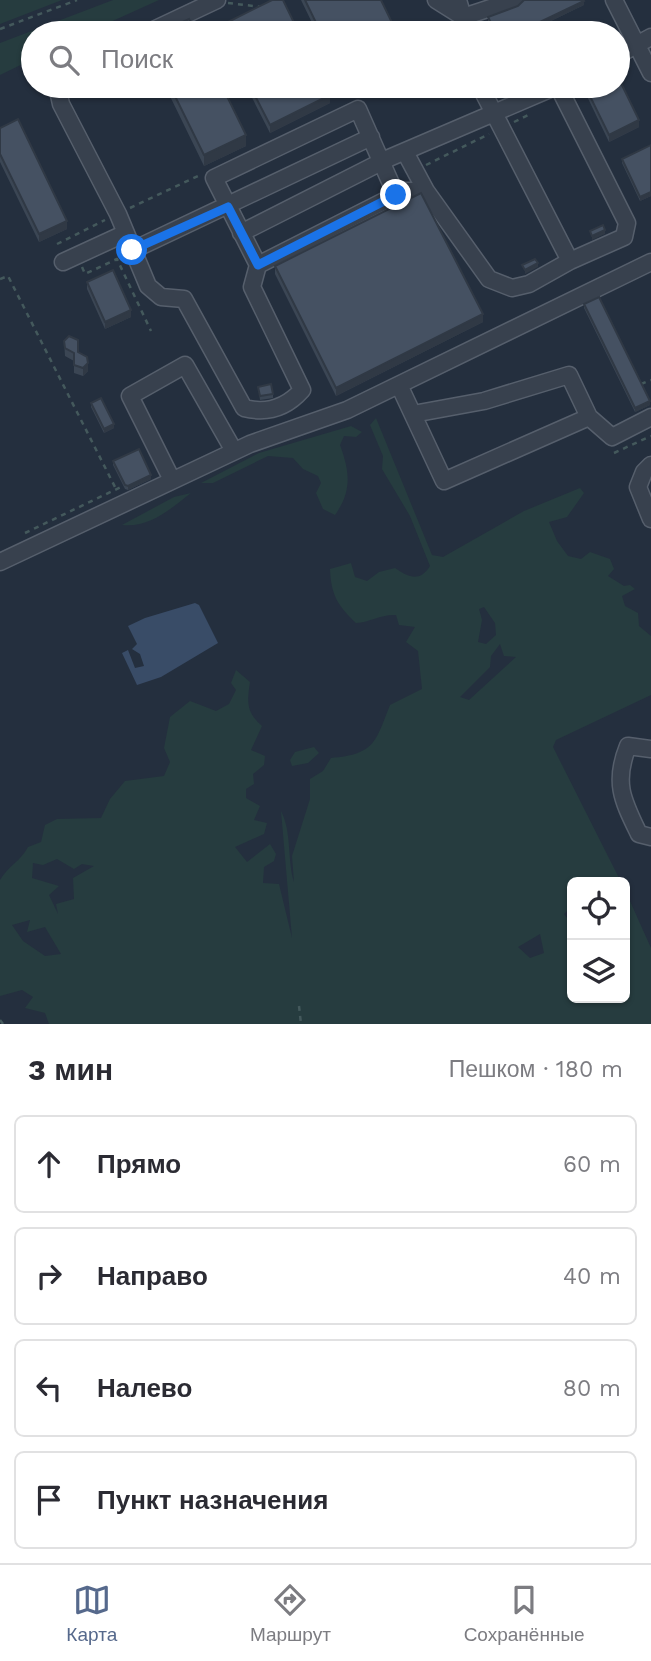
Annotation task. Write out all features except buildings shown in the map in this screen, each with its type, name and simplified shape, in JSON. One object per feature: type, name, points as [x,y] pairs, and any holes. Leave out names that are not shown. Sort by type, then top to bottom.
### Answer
[{"type":"lane","points":[[172,21],[217,0]]},
{"type":"lane","points":[[436,0],[458,21]]},
{"type":"lane","points":[[458,0],[461,21]]},
{"type":"lane","points":[[470,21],[514,0]]},
{"type":"lane","points":[[614,0],[629,21]]},
{"type":"lane","points":[[630,22],[644,41],[651,73]]},
{"type":"lane","points":[[60,98],[126,233],[148,286],[161,297],[184,299],[244,408],[262,412],[291,402],[302,390],[252,287],[258,265],[214,178],[358,110],[396,195]]},
{"type":"lane","points":[[486,98],[570,261]]},
{"type":"lane","points":[[241,233],[382,162],[498,121],[537,98]]},
{"type":"lane","points":[[405,152],[426,191],[489,279],[512,288],[529,284],[570,261],[624,237],[627,223],[564,98]]},
{"type":"lane","points":[[132,250],[228,207],[371,137]]},
{"type":"lane","points":[[258,265],[404,191],[426,191]]},
{"type":"lane","points":[[70,259],[126,233]]},
{"type":"lane","points":[[0,562],[234,451],[347,410],[651,262]]},
{"type":"lane","points":[[172,480],[130,396],[185,365],[234,451]]},
{"type":"lane","points":[[413,414],[484,401],[569,375],[589,417],[612,437],[651,417]]},
{"type":"lane","points":[[399,385],[444,481],[589,417]]},
{"type":"lane","points":[[651,465],[644,472],[638,486],[651,519]]},
{"type":"lane","points":[[651,749],[628,746],[619,768],[624,803],[639,834],[651,837]]},
{"type":"path","points":[[21,21],[77,0]]},
{"type":"path","points":[[0,29],[21,21]]},
{"type":"path","points":[[415,171],[498,121],[539,110]]},
{"type":"path","points":[[68,239],[70,259],[85,274],[117,259],[151,331]]},
{"type":"path","points":[[0,279],[8,276],[116,489]]},
{"type":"path","points":[[636,373],[646,394]]},
{"type":"path","points":[[642,384],[651,380]]},
{"type":"path","points":[[614,453],[651,436]]},
{"type":"path","points":[[23,534],[123,486]]},
{"type":"path","points":[[299,1006],[301,1024]]},
{"type":"path","points":[[0,1020],[3,1024]]},
{"type":"green space","points":[[0,0],[62,0],[0,24]]},
{"type":"green space","points":[[113,0],[159,0],[113,21],[58,21]]},
{"type":"green space","points":[[21,35],[21,65],[0,75],[0,43]]},
{"type":"green space","points":[[376,418],[432,555],[443,557],[524,511],[580,488],[584,493],[567,517],[549,522],[557,541],[568,556],[581,559],[590,552],[610,559],[614,569],[608,576],[635,589],[622,596],[625,606],[638,613],[639,626],[651,636],[651,695],[556,740],[553,747],[618,877],[567,877],[567,911],[564,914],[567,918],[567,1003],[630,1003],[630,901],[651,948],[651,1024],[49,1024],[45,1013],[25,1008],[33,997],[22,990],[0,996],[0,880],[3,875],[28,847],[41,842],[45,825],[57,819],[101,818],[110,799],[125,781],[164,776],[170,762],[164,748],[170,717],[190,701],[216,711],[229,704],[236,690],[231,683],[236,670],[250,682],[249,706],[262,726],[251,750],[265,756],[264,765],[253,774],[254,784],[246,789],[246,798],[260,806],[254,820],[267,823],[264,834],[235,847],[247,862],[270,844],[276,854],[274,861],[264,867],[263,883],[279,884],[292,938],[281,811],[287,828],[294,882],[292,856],[310,799],[310,779],[323,771],[331,758],[365,749],[381,729],[390,705],[422,689],[418,651],[406,642],[415,627],[399,625],[396,615],[356,623],[340,605],[332,585],[330,569],[351,563],[355,577],[367,581],[379,572],[395,568],[414,577],[430,566],[410,516],[382,469],[383,456],[370,425]],"holes":[[[484,607],[495,623],[496,635],[486,644],[478,642],[482,620],[479,609]],[[500,644],[504,656],[516,657],[469,700],[460,697],[490,667],[491,656]],[[57,859],[74,869],[82,864],[94,866],[73,878],[74,899],[56,904],[58,914],[49,895],[59,886],[32,878],[33,863],[43,865]],[[30,920],[27,932],[45,927],[61,954],[45,956],[23,941],[12,925]],[[540,934],[544,953],[530,958],[518,947]]]},
{"type":"green space","points":[[351,426],[362,432],[356,437],[344,436],[340,445],[348,481],[341,506],[335,515],[323,509],[316,493],[321,483],[318,476],[303,469],[293,458],[268,456],[213,483],[201,483],[259,453]]},
{"type":"green space","points":[[191,493],[151,520],[142,524],[122,525],[174,497]]},
{"type":"green space","points":[[314,747],[319,753],[308,763],[292,766],[290,760],[295,752]]},
{"type":"water","points":[[195,603],[199,605],[218,643],[161,677],[137,685],[122,653],[128,650],[135,668],[144,666],[140,654],[132,649],[137,644],[128,626]]},
{"type":"route","points":[[132,250],[228,207],[258,265],[396,195]]}]
